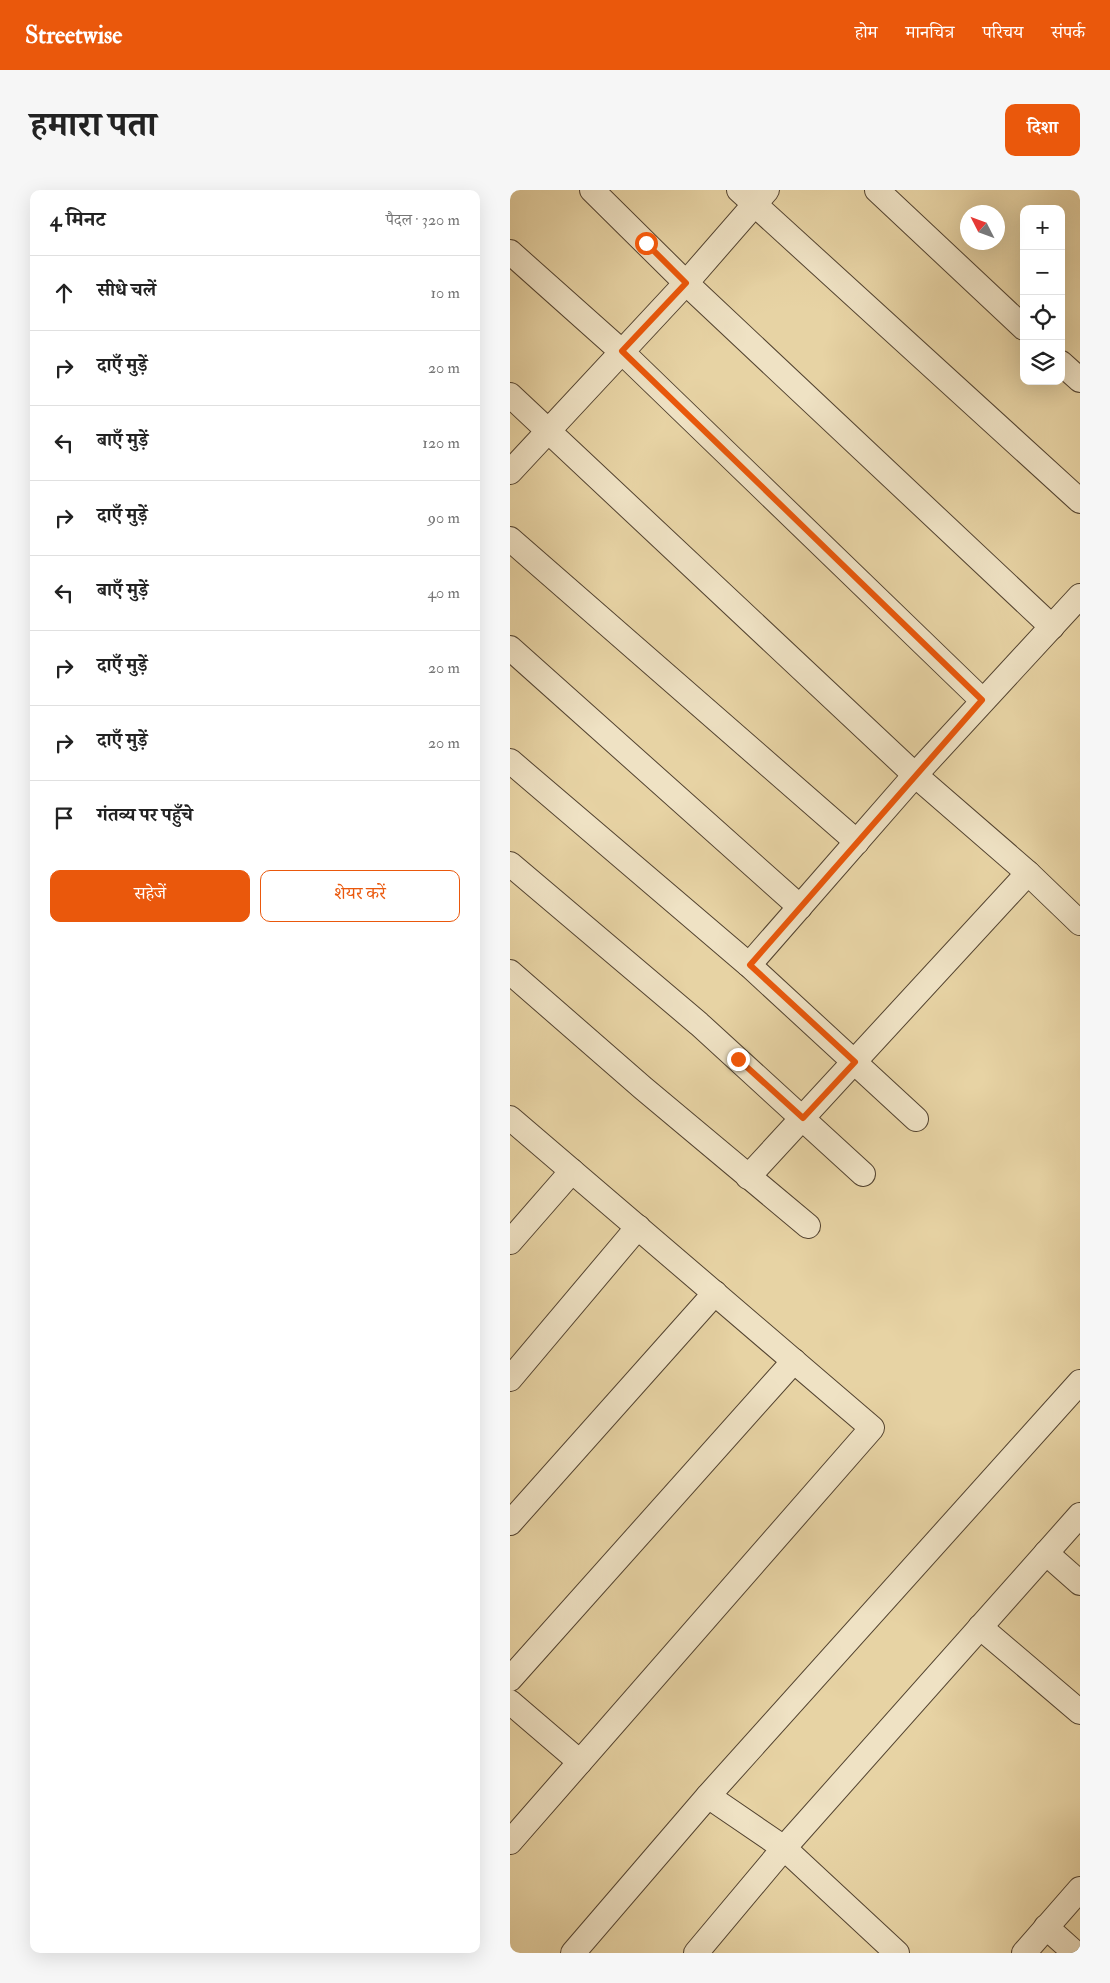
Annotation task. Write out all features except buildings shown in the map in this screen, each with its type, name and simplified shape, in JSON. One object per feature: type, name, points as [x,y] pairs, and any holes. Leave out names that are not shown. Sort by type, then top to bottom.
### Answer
[{"type":"street","points":[[592,190],[686,283],[1052,627]]},
{"type":"street","points":[[877,190],[1020,324]]},
{"type":"street","points":[[510,472],[686,283],[753,195],[1080,501]]},
{"type":"street","points":[[510,252],[622,351],[982,700]]},
{"type":"street","points":[[1065,367],[1080,380]]},
{"type":"street","points":[[510,395],[915,775],[1028,873],[1080,922]]},
{"type":"street","points":[[510,539],[857,842]]},
{"type":"street","points":[[750,965],[982,700],[1080,597]]},
{"type":"street","points":[[510,648],[800,906]]},
{"type":"street","points":[[510,761],[750,965],[916,1120]]},
{"type":"street","points":[[510,864],[699,1024],[863,1174]]},
{"type":"street","points":[[748,1177],[1028,873]]},
{"type":"street","points":[[510,972],[748,1177],[808,1226]]},
{"type":"street","points":[[510,1118],[872,1428],[510,1842]]},
{"type":"street","points":[[510,1242],[572,1171]]},
{"type":"street","points":[[510,1379],[638,1228]]},
{"type":"street","points":[[510,1523],[715,1293]]},
{"type":"street","points":[[510,1679],[794,1361]]},
{"type":"street","points":[[573,1953],[708,1796],[1080,1382]]},
{"type":"street","points":[[696,1953],[784,1848],[1080,1515]]},
{"type":"street","points":[[1046,1553],[1080,1583]]},
{"type":"street","points":[[980,1627],[1080,1712]]},
{"type":"street","points":[[510,1702],[580,1762]]},
{"type":"street","points":[[708,1796],[784,1848],[897,1953]]},
{"type":"street","points":[[1024,1953],[1080,1889]]},
{"type":"street","points":[[1046,1927],[1075,1953]]},
{"type":"route","points":[[646,243],[686,283],[622,351],[982,700],[750,965],[855,1062],[803,1118],[738,1059]]}]
